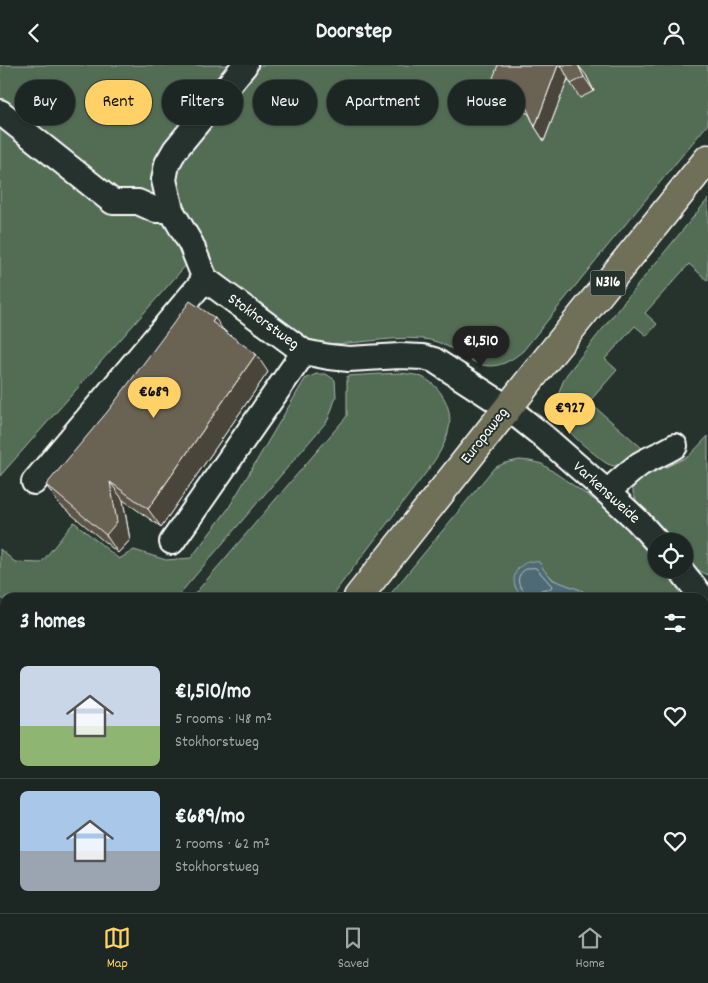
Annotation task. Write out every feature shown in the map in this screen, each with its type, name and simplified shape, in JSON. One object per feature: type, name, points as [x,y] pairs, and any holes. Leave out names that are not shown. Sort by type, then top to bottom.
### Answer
[{"type":"main road","name":"Europaweg","points":[[361,593],[708,159]]},
{"type":"street","points":[[34,482],[205,279],[190,244],[172,210],[164,180],[167,163],[175,150],[245,65]]},
{"type":"street","points":[[0,112],[112,202],[138,202],[156,210],[172,210]]},
{"type":"street","name":"Stokhorstweg","points":[[205,279],[304,351],[348,359],[400,355],[434,360],[508,408]]},
{"type":"street","points":[[172,541],[304,351]]},
{"type":"street","name":"Varkensweide","points":[[508,408],[608,492],[649,533]]},
{"type":"street","points":[[608,492],[638,466],[664,453],[675,445]]},
{"type":"street","points":[[687,578],[699,593]]},
{"type":"green space","points":[[0,65],[708,65],[708,124],[523,351],[508,362],[494,366],[483,365],[438,342],[423,339],[409,338],[340,343],[306,340],[298,337],[195,255],[0,476]]},
{"type":"green space","points":[[708,199],[708,281],[689,264],[645,313],[657,324],[647,336],[635,326],[605,359],[617,370],[589,402],[643,449],[625,464],[618,466],[610,465],[582,444],[566,427],[558,409],[561,387],[567,374]]},
{"type":"green space","points":[[399,373],[422,377],[435,386],[444,398],[450,420],[446,439],[428,470],[334,593],[195,593],[347,416],[347,376]]},
{"type":"green space","points":[[316,374],[326,374],[335,380],[336,397],[328,420],[180,593],[0,593],[0,549],[15,562],[41,563],[74,522],[119,559],[134,550],[166,560],[191,558],[228,509],[305,379]]},
{"type":"green space","points":[[708,436],[708,575],[693,566],[693,533],[667,533],[636,500],[633,493],[633,484],[643,473],[666,467],[689,456]]},
{"type":"green space","points":[[519,460],[542,464],[627,524],[648,549],[648,578],[672,578],[679,593],[585,593],[554,580],[539,562],[519,567],[514,581],[519,593],[391,593],[494,468]]},
{"type":"water","points":[[528,561],[539,562],[553,580],[585,593],[520,593],[515,586],[514,580],[519,568]]},
{"type":"building","points":[[498,65],[558,65],[535,127],[525,104],[525,80],[494,80]]},
{"type":"building","points":[[561,65],[578,65],[584,77],[571,84]]},
{"type":"building","points":[[190,301],[215,318],[212,322],[256,354],[148,509],[110,482],[117,522],[106,535],[46,485],[108,411]]}]
